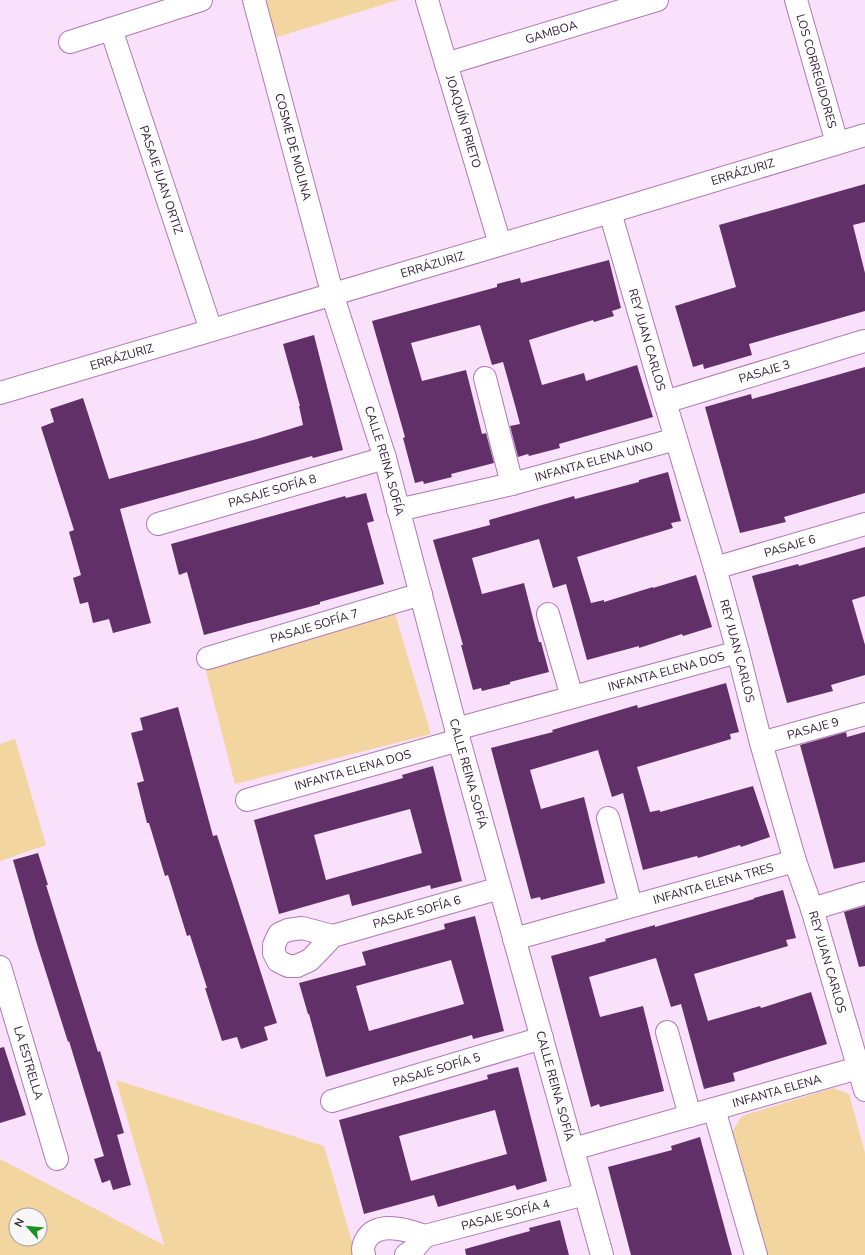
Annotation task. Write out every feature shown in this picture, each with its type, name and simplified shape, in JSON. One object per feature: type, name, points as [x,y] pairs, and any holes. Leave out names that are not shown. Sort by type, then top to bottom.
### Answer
[{"type":"street","points":[[70,42],[201,0]]},
{"type":"street","name":"COSME DE MOLINA","points":[[254,0],[333,294]]},
{"type":"street","name":"JOAQUÍN PRIETO","points":[[427,0],[500,244]]},
{"type":"street","name":"GAMBOA","points":[[446,64],[608,7],[657,0]]},
{"type":"street","name":"LOS CORREGIDORES","points":[[796,0],[837,143]]},
{"type":"street","name":"PASAJE JUAN ORTIZ","points":[[112,29],[211,330]]},
{"type":"street","name":"ERRÁZURIZ","points":[[0,393],[865,135]]},
{"type":"street","name":"REY JUAN CARLOS","points":[[610,212],[715,568],[761,743],[795,861],[812,909],[862,1067],[865,1090]]},
{"type":"street","name":"CALLE REINA SOFÍA","points":[[333,294],[385,458],[457,734],[602,1255]]},
{"type":"street","name":"PASAJE 3","points":[[665,402],[864,341]]},
{"type":"street","points":[[485,378],[512,484]]},
{"type":"street","name":"INFANTA ELENA UNO","points":[[398,510],[512,484],[676,439]]},
{"type":"street","name":"PASAJE SOFÍA 8","points":[[158,524],[385,458]]},
{"type":"street","name":"PASAJE 6","points":[[715,568],[865,524]]},
{"type":"street","name":"PASAJE SOFÍA 7","points":[[208,658],[421,594]]},
{"type":"street","points":[[548,614],[572,697]]},
{"type":"street","name":"INFANTA ELENA DOS","points":[[247,800],[572,697],[738,652]]},
{"type":"street","name":"PASAJE 9","points":[[761,743],[865,714]]},
{"type":"street","points":[[608,818],[632,906]]},
{"type":"street","name":"INFANTA ELENA TRES","points":[[514,938],[795,861]]},
{"type":"street","name":"PASAJE SOFÍA 6","points":[[333,936],[500,888]]},
{"type":"street","points":[[812,909],[865,894]]},
{"type":"street","name":"LA ESTRELLA","points":[[0,967],[57,1159]]},
{"type":"street","points":[[667,1032],[690,1116]]},
{"type":"street","name":"PASAJE SOFÍA 5","points":[[332,1102],[542,1038]]},
{"type":"street","name":"INFANTA ELENA","points":[[573,1149],[862,1067]]},
{"type":"street","points":[[714,1109],[756,1255]]},
{"type":"street","name":"PASAJE SOFÍA 4","points":[[425,1236],[585,1194]]},
{"type":"street","points":[[364,1255],[363,1245],[369,1234],[377,1230],[392,1228],[407,1230],[425,1236],[413,1250],[406,1255]]},
{"type":"shaded area","points":[[264,0],[398,0],[274,38]]},
{"type":"shaded area","points":[[395,614],[431,734],[235,784],[205,668]]},
{"type":"shaded area","points":[[15,739],[46,845],[0,861],[0,744]]},
{"type":"shaded area","points":[[116,1080],[324,1146],[356,1255],[0,1255],[0,1159],[164,1245]]},
{"type":"shaded area","points":[[833,1088],[849,1094],[865,1153],[865,1255],[766,1255],[732,1132],[742,1116]]},
{"type":"building","points":[[865,184],[865,222],[853,225],[865,273],[865,311],[749,344],[752,355],[704,369],[703,364],[693,367],[675,306],[736,287],[719,225]]},
{"type":"building","points":[[609,260],[621,308],[612,311],[614,316],[594,322],[593,320],[529,340],[542,385],[584,373],[586,381],[637,365],[653,417],[559,444],[560,448],[529,456],[528,454],[518,457],[510,426],[520,424],[503,362],[492,365],[480,325],[411,343],[422,381],[466,370],[482,434],[486,433],[494,463],[451,474],[452,477],[424,484],[423,481],[415,483],[403,438],[405,437],[372,321],[497,287],[497,284],[520,278],[521,283]]},
{"type":"building","points":[[314,335],[343,450],[313,458],[312,456],[120,509],[151,623],[113,633],[109,619],[93,623],[88,602],[80,604],[73,578],[81,575],[69,532],[74,530],[41,427],[54,422],[50,409],[83,398],[109,479],[257,439],[303,425],[300,406],[283,344]]},
{"type":"building","points":[[865,367],[865,493],[784,517],[786,522],[740,533],[705,407],[751,394],[752,399]]},
{"type":"building","points":[[668,472],[681,521],[671,523],[673,528],[577,557],[591,603],[604,600],[604,602],[696,575],[712,627],[683,636],[682,634],[639,648],[639,646],[587,660],[566,584],[553,588],[539,539],[472,558],[482,594],[524,583],[539,642],[541,642],[549,672],[482,691],[481,688],[473,690],[461,645],[463,645],[433,540],[490,525],[489,520],[574,496],[575,499],[639,482],[639,480]]},
{"type":"building","points":[[366,493],[374,521],[367,523],[384,584],[320,602],[320,604],[204,635],[187,572],[179,575],[171,544],[345,496],[346,498]]},
{"type":"building","points":[[865,547],[865,596],[852,600],[865,645],[865,675],[831,685],[833,691],[787,703],[752,576],[798,564],[799,566]]},
{"type":"building","points":[[726,683],[739,732],[730,734],[731,739],[637,767],[650,812],[660,810],[660,812],[753,786],[770,837],[741,847],[740,845],[698,858],[697,856],[643,870],[623,793],[612,797],[598,750],[530,770],[541,809],[584,797],[605,883],[541,900],[540,897],[531,899],[491,748],[553,732],[552,730],[637,705],[638,708]]},
{"type":"building","points":[[178,707],[213,836],[217,835],[277,1023],[264,1027],[268,1040],[241,1049],[237,1037],[222,1041],[190,935],[187,936],[168,875],[165,876],[149,823],[147,823],[137,783],[144,781],[131,733],[143,730],[140,718]]},
{"type":"building","points":[[846,732],[847,737],[865,732],[865,862],[834,869],[800,745]]},
{"type":"building","points":[[433,766],[462,881],[431,889],[430,885],[352,906],[349,894],[279,914],[254,820],[403,778],[402,775]],"holes":[[[410,809],[422,853],[326,880],[314,835]]]},
{"type":"building","points":[[38,853],[48,885],[46,885],[98,1052],[100,1051],[124,1133],[117,1135],[131,1185],[113,1190],[110,1180],[102,1183],[94,1159],[104,1156],[69,1041],[68,1042],[36,941],[13,860]]},
{"type":"building","points":[[783,890],[796,938],[786,940],[788,946],[694,974],[708,1021],[760,1006],[761,1008],[811,992],[827,1044],[733,1073],[735,1081],[704,1089],[681,1004],[671,1007],[656,958],[589,977],[600,1017],[643,1006],[664,1091],[600,1107],[599,1104],[591,1107],[551,956],[606,941],[605,939],[655,925],[655,927]]},
{"type":"building","points":[[865,906],[865,966],[859,967],[844,912]]},
{"type":"building","points":[[475,916],[504,1031],[473,1039],[472,1035],[326,1077],[299,983],[366,965],[362,952],[445,929],[444,924]],"holes":[[[451,960],[464,1004],[369,1031],[356,986]]]},
{"type":"building","points":[[4,1047],[26,1115],[0,1123],[0,1048]]},
{"type":"building","points":[[518,1067],[547,1181],[517,1190],[515,1185],[438,1207],[434,1195],[364,1214],[339,1120],[488,1079],[487,1075]],"holes":[[[495,1110],[507,1154],[411,1181],[399,1136]]]},
{"type":"building","points":[[700,1137],[732,1255],[631,1255],[608,1167],[672,1150],[671,1146]]},
{"type":"building","points":[[560,1220],[569,1255],[466,1255],[465,1249],[530,1231],[529,1228]]}]
